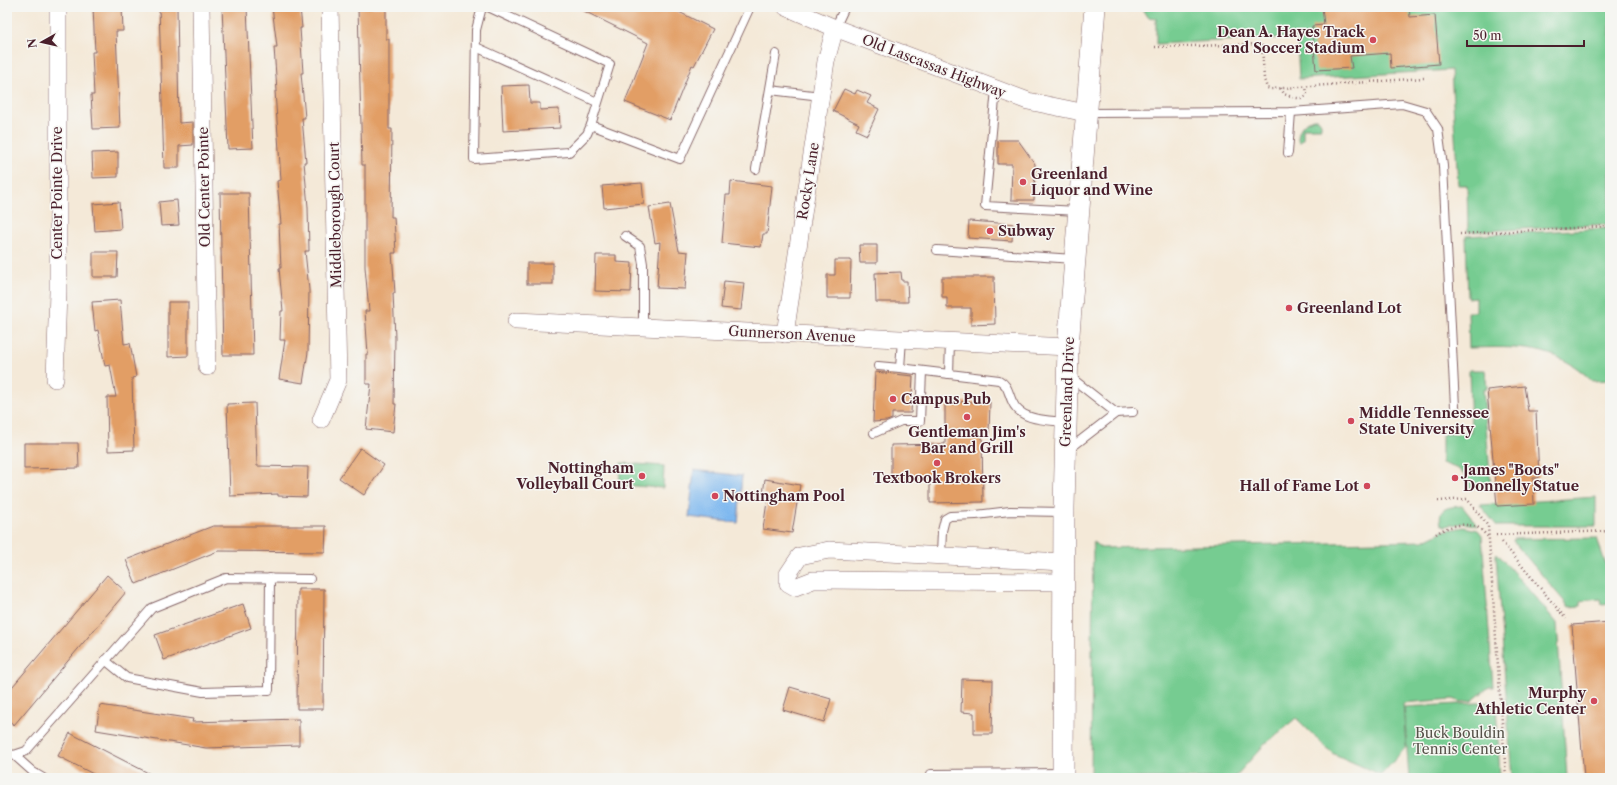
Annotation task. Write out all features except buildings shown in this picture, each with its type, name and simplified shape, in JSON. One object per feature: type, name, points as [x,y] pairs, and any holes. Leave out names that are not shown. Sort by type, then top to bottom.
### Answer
[{"type":"street","name":"Center Pointe Drive","points":[[55,378],[58,292],[58,7]]},
{"type":"street","name":"Old Center Pointe","points":[[201,7],[207,367]]},
{"type":"street","name":"Middleborough Court","points":[[321,420],[338,380],[330,7]]},
{"type":"street","name":"Old Lascassas Highway","points":[[786,7],[835,28],[1028,101],[1086,113]]},
{"type":"street","name":"Greenland Drive","points":[[1063,775],[1063,572],[1068,347],[1095,7]]},
{"type":"street","name":"Rocky Lane","points":[[785,334],[826,61],[835,28]]},
{"type":"street","name":"Gunnerson Avenue","points":[[516,321],[1068,347]]},
{"type":"street","points":[[829,550],[941,555],[1063,572],[813,580],[795,587],[788,583],[788,574],[800,556],[829,550]]},
{"type":"lane","points":[[482,7],[476,30],[474,159],[569,152],[587,134],[610,64],[488,7]]},
{"type":"lane","points":[[591,125],[680,159],[750,7]]},
{"type":"lane","points":[[835,28],[845,7]]},
{"type":"lane","points":[[476,47],[597,102]]},
{"type":"lane","points":[[756,169],[776,54]]},
{"type":"lane","points":[[996,89],[985,206],[1078,211]]},
{"type":"lane","points":[[770,90],[821,96]]},
{"type":"lane","points":[[1086,113],[1291,112],[1402,104],[1426,110],[1438,129],[1443,166],[1455,407]]},
{"type":"lane","points":[[1288,153],[1291,112]]},
{"type":"lane","points":[[626,236],[640,246],[643,264],[643,327]]},
{"type":"lane","points":[[937,250],[1075,259]]},
{"type":"lane","points":[[900,368],[902,339]]},
{"type":"lane","points":[[949,374],[950,341]]},
{"type":"lane","points":[[878,366],[986,377],[1003,382],[1008,389],[1016,410],[1028,417],[1066,422]]},
{"type":"lane","points":[[874,433],[901,421],[920,421],[922,371]]},
{"type":"lane","points":[[1067,374],[1116,413]]},
{"type":"lane","points":[[1065,453],[1116,413],[1133,412]]},
{"type":"lane","points":[[941,555],[942,531],[945,519],[950,516],[1010,511],[1064,512]]},
{"type":"lane","points":[[11,754],[26,751],[152,608],[226,578],[310,579]]},
{"type":"lane","points":[[105,660],[127,678],[203,692],[269,690],[270,578]]},
{"type":"lane","points":[[11,754],[43,778]]},
{"type":"lane","points":[[931,778],[931,774],[1063,775]]},
{"type":"path","points":[[1155,47],[1262,44],[1265,85],[1267,88],[1271,89],[1424,78]]},
{"type":"path","points":[[1281,88],[1284,94],[1293,98],[1303,98],[1307,95],[1306,86]]},
{"type":"path","points":[[1460,234],[1610,226]]},
{"type":"path","points":[[1438,501],[1468,499],[1488,526],[1506,778]]},
{"type":"path","points":[[1436,534],[1444,528],[1465,525],[1478,528],[1489,538]]},
{"type":"path","points":[[1496,535],[1610,531]]},
{"type":"path","points":[[1502,542],[1566,619]]},
{"type":"green space","points":[[1141,7],[1610,7],[1610,224],[1468,232],[1467,185],[1458,185],[1451,70],[1299,79],[1297,37],[1156,44],[1156,18],[1147,17]]},
{"type":"green space","points":[[1313,119],[1318,119],[1321,123],[1321,128],[1303,128],[1303,140],[1300,142],[1298,141],[1301,127],[1306,122]]},
{"type":"green space","points":[[1609,228],[1610,380],[1592,381],[1564,360],[1535,350],[1519,348],[1469,348],[1468,312],[1476,312],[1476,297],[1468,298],[1466,236]]},
{"type":"green space","points":[[1469,370],[1485,370],[1487,388],[1483,389],[1491,487],[1470,488],[1463,473],[1442,463],[1442,435],[1471,433]]},
{"type":"green space","name":"Nottingham Volleyball Court","points":[[621,463],[664,466],[663,488],[619,485]]},
{"type":"green space","points":[[1596,497],[1596,526],[1497,526],[1480,505]]},
{"type":"green space","points":[[1462,506],[1478,526],[1465,523],[1445,526],[1441,524],[1440,518],[1442,511],[1453,507]]},
{"type":"green space","points":[[1464,527],[1478,530],[1482,535],[1493,687],[1489,687],[1472,701],[1462,702],[1453,699],[1403,703],[1406,747],[1381,775],[1332,753],[1296,718],[1263,746],[1234,778],[1091,778],[1093,542],[1101,548],[1423,541],[1443,531]]},
{"type":"green space","points":[[1597,538],[1610,578],[1610,604],[1602,605],[1601,599],[1581,601],[1581,606],[1569,607],[1513,541],[1514,539]]},
{"type":"green space","points":[[1497,553],[1557,623],[1567,778],[1512,778]]},
{"type":"green space","name":"Buck Bouldin Tennis Center","points":[[1496,702],[1500,778],[1409,778],[1404,707]]},
{"type":"water","name":"Nottingham Pool","points":[[694,470],[742,476],[738,523],[689,517]]},
{"type":"place","name":"Dean A. Hayes Track and Soccer Stadium","points":[[1373,40]]},
{"type":"place","name":"Greenland Liquor and Wine","points":[[1023,182]]},
{"type":"place","name":"Subway","points":[[990,231]]},
{"type":"place","name":"Greenland Lot","points":[[1289,308]]},
{"type":"place","name":"Campus Pub","points":[[893,399]]},
{"type":"place","name":"Gentleman Jim's Bar and Grill","points":[[967,417]]},
{"type":"place","name":"Middle Tennessee State University","points":[[1351,421]]},
{"type":"place","name":"Textbook Brokers","points":[[937,463]]},
{"type":"place","name":"Nottingham Volleyball Court","points":[[642,476]]},
{"type":"place","name":"James \"Boots\" Donnelly Statue","points":[[1455,478]]},
{"type":"place","name":"Hall of Fame Lot","points":[[1367,486]]},
{"type":"place","name":"Nottingham Pool","points":[[715,496]]},
{"type":"place","name":"Murphy Athletic Center","points":[[1594,701]]}]
